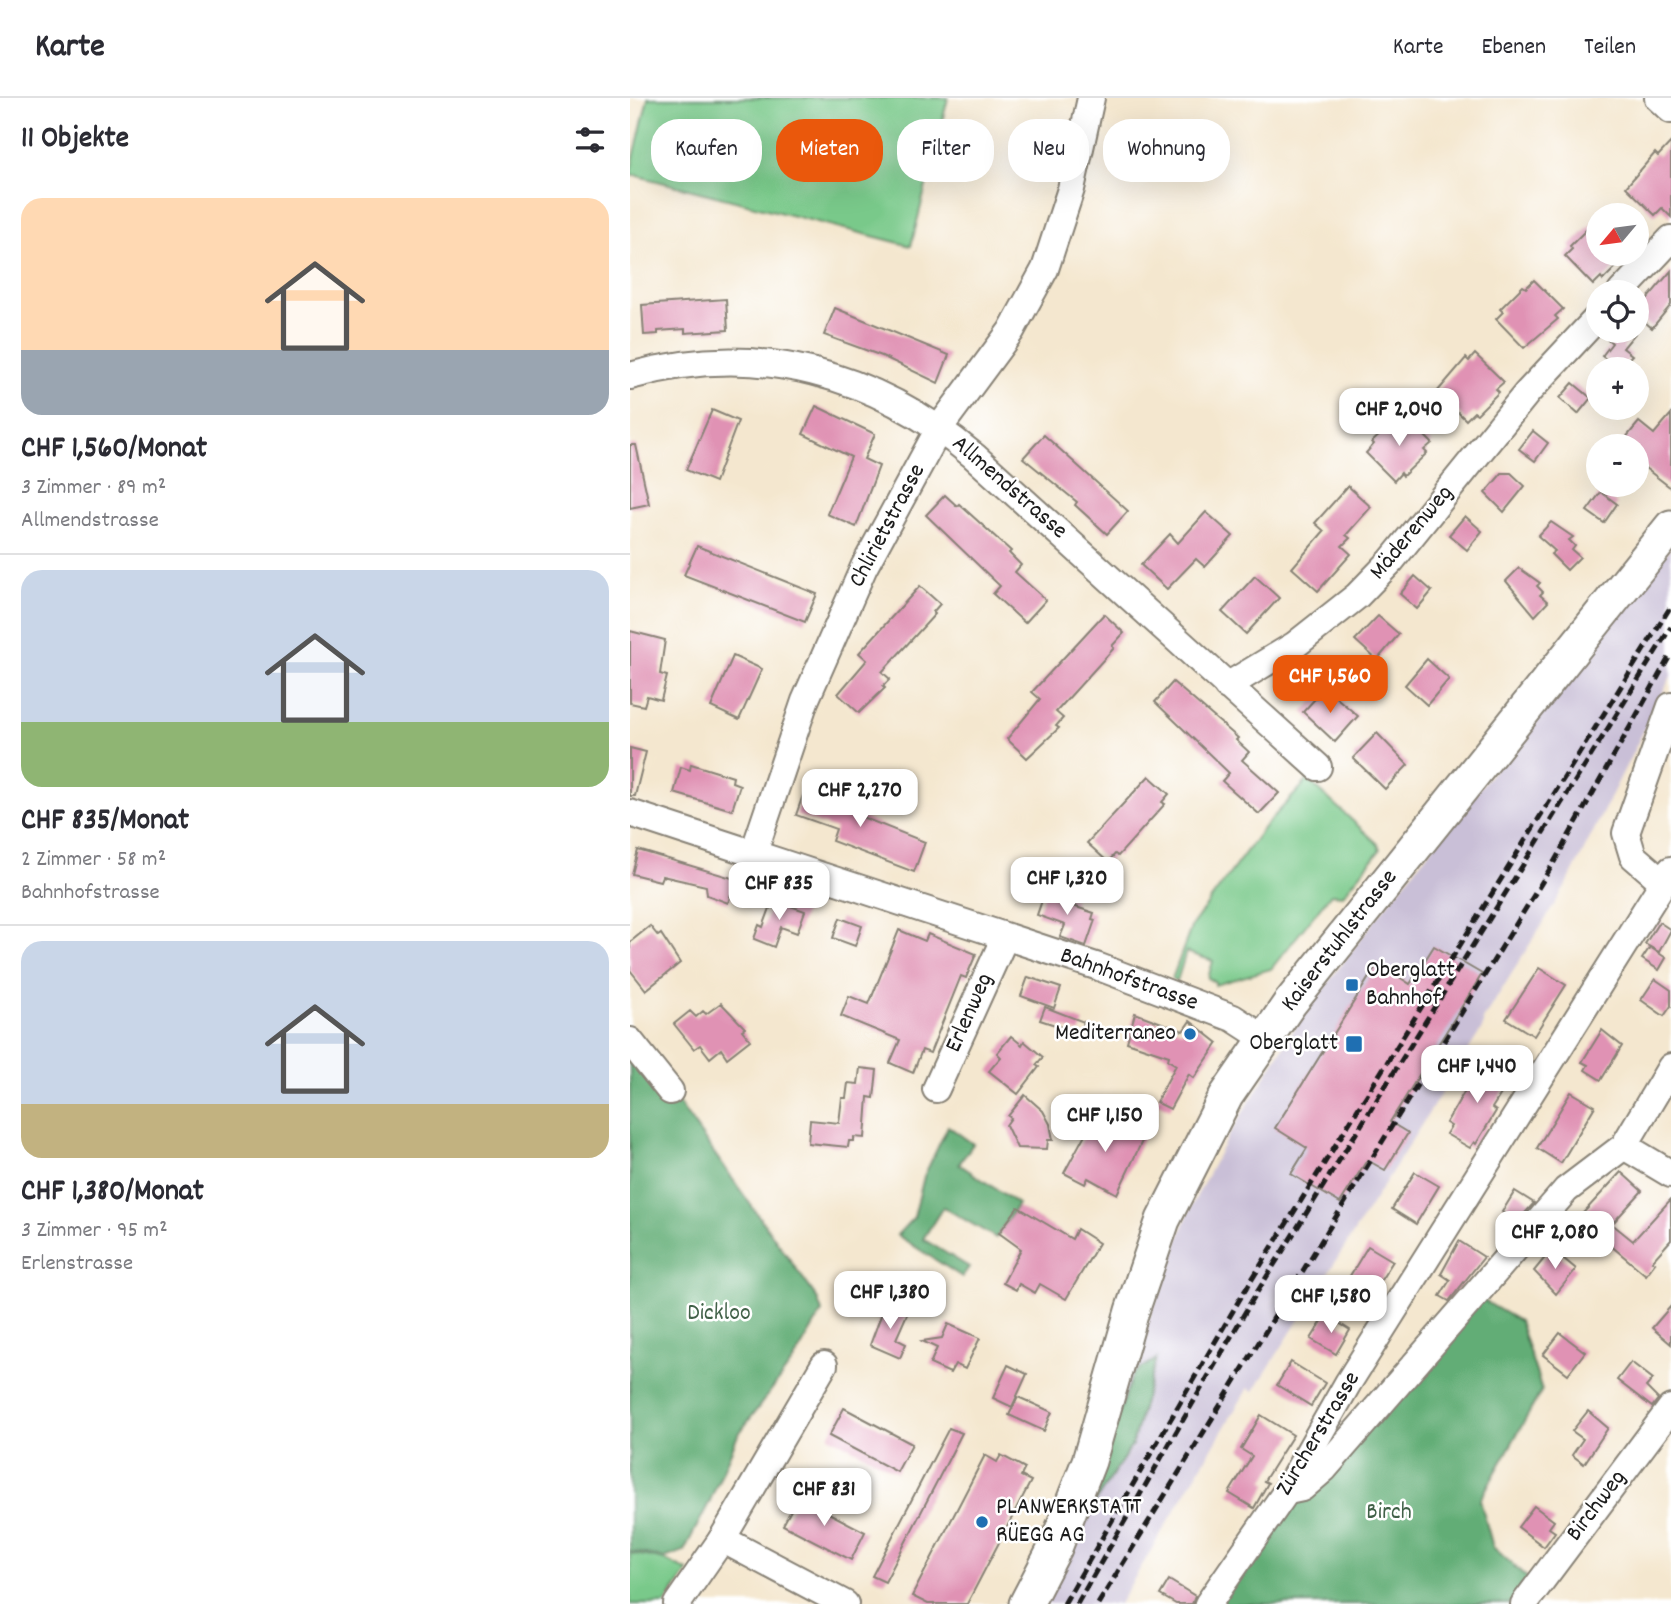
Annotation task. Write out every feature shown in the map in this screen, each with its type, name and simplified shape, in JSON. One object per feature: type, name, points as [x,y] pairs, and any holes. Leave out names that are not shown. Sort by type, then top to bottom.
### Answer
[{"type":"main road","name":"Kaiserstuhlstrasse","points":[[1026,1604],[1055,1548],[1086,1471],[1132,1311],[1163,1220],[1226,1096],[1264,1038],[1671,527]]},
{"type":"street","name":"Chlirietstrasse","points":[[754,852],[805,701],[864,568],[940,427],[1011,331],[1045,269],[1072,189],[1090,98]]},
{"type":"street","points":[[1658,98],[1671,110]]},
{"type":"street","points":[[1632,280],[1671,239]]},
{"type":"street","name":"Mäderenweg","points":[[1227,687],[1295,645],[1357,596],[1398,552],[1527,393],[1586,330]]},
{"type":"street","name":"Allmendstrasse","points":[[630,376],[685,363],[740,361],[787,365],[844,379],[897,401],[940,427],[1119,585],[1227,687],[1318,767]]},
{"type":"street","points":[[1666,875],[1633,856],[1626,834],[1671,706]]},
{"type":"street","name":"Bahnhofstrasse","points":[[630,813],[1099,967],[1233,1018],[1264,1038]]},
{"type":"street","name":"Zürcherstrasse","points":[[1208,1604],[1286,1492],[1355,1373],[1578,1021],[1666,875]]},
{"type":"street","name":"Erlenweg","points":[[936,1089],[1005,937]]},
{"type":"street","points":[[630,1041],[670,1091]]},
{"type":"street","points":[[1286,1492],[1302,1488],[1324,1469],[1566,1190],[1624,1146],[1671,1067]]},
{"type":"street","points":[[1624,1146],[1671,1174]]},
{"type":"street","points":[[677,1604],[722,1539],[824,1365]]},
{"type":"street","name":"Birchweg","points":[[1524,1604],[1671,1408]]},
{"type":"street","points":[[722,1539],[845,1604]]},
{"type":"shaded area","points":[[1671,547],[1671,676],[1567,884],[1483,1020],[1483,1027],[1254,1391],[1248,1388],[1119,1604],[1042,1604],[1190,1209],[1226,1140],[1302,1017],[1378,916]]},
{"type":"green space","points":[[648,98],[948,98],[943,119],[897,119],[897,182],[927,182],[911,246],[661,182],[762,182],[762,119],[651,119],[651,179],[630,174]]},
{"type":"green space","points":[[1308,780],[1378,844],[1380,850],[1343,895],[1331,894],[1271,969],[1215,985],[1215,982],[1208,978],[1213,961],[1186,952],[1177,981],[1172,979],[1192,925],[1265,826]]},
{"type":"green space","name":"Dickloo","points":[[630,1048],[670,1091],[817,1298],[822,1312],[795,1358],[738,1435],[709,1503],[684,1551],[665,1558],[630,1551]]},
{"type":"green space","points":[[948,1126],[973,1144],[959,1164],[1018,1204],[996,1238],[943,1207],[923,1239],[969,1267],[962,1277],[897,1235],[914,1217],[924,1176]]},
{"type":"green space","name":"Birch","points":[[1481,1299],[1519,1321],[1542,1390],[1480,1500],[1493,1547],[1532,1582],[1523,1604],[1208,1604],[1286,1484]]},
{"type":"green space","points":[[1156,1359],[1132,1445],[1076,1532],[1133,1374]]},
{"type":"green space","points":[[630,1553],[665,1560],[688,1571],[665,1604],[630,1604]]},
{"type":"building","points":[[1671,142],[1671,217],[1662,208],[1655,215],[1649,209],[1649,203],[1643,203],[1626,187],[1655,153],[1658,156]]},
{"type":"building","points":[[1586,230],[1586,266],[1617,266],[1603,280],[1601,277],[1598,280],[1588,280],[1565,256],[1572,249],[1570,246]]},
{"type":"building","points":[[1671,271],[1671,305],[1652,328],[1649,326],[1649,297]]},
{"type":"building","points":[[1534,280],[1563,309],[1555,316],[1558,319],[1524,348],[1496,319],[1503,312],[1500,309],[1523,286],[1526,288]]},
{"type":"building","points":[[726,299],[728,330],[685,333],[685,329],[644,335],[642,305]]},
{"type":"building","points":[[835,308],[949,355],[938,383],[882,356],[824,335]]},
{"type":"building","points":[[1612,343],[1627,343],[1623,348],[1632,355],[1630,357],[1602,356]]},
{"type":"building","points":[[1475,354],[1504,382],[1496,389],[1499,392],[1477,414],[1474,412],[1466,420],[1437,392],[1466,358],[1469,361]]},
{"type":"building","points":[[1573,383],[1586,394],[1586,404],[1578,414],[1560,398]]},
{"type":"building","points":[[816,406],[875,434],[864,459],[879,466],[856,527],[827,514],[851,457],[803,434]]},
{"type":"building","points":[[712,410],[738,421],[715,482],[686,470]]},
{"type":"building","points":[[1403,414],[1432,443],[1424,450],[1427,453],[1394,481],[1366,453],[1374,444],[1372,442]]},
{"type":"building","points":[[1671,414],[1671,488],[1649,471],[1649,434],[1629,434],[1639,422],[1654,434]]},
{"type":"building","points":[[1533,431],[1548,443],[1535,461],[1519,449]]},
{"type":"building","points":[[1044,435],[1128,511],[1107,534],[1075,505],[1077,502],[1023,458]]},
{"type":"building","points":[[630,445],[636,445],[649,504],[630,508]]},
{"type":"building","points":[[1502,473],[1511,473],[1525,486],[1504,512],[1485,493]]},
{"type":"building","points":[[1348,486],[1371,507],[1346,535],[1350,538],[1342,546],[1351,554],[1318,591],[1292,568],[1324,531],[1315,523]]},
{"type":"building","points":[[945,495],[957,506],[959,504],[1011,551],[1009,553],[1021,565],[1015,572],[1046,600],[1025,623],[993,594],[1000,586],[926,515]]},
{"type":"building","points":[[1597,497],[1608,497],[1617,504],[1604,523],[1587,511]]},
{"type":"building","points":[[1206,512],[1233,536],[1205,567],[1196,559],[1167,589],[1141,565],[1170,534],[1178,543]]},
{"type":"building","points":[[1465,516],[1482,531],[1467,550],[1449,535]]},
{"type":"building","points":[[1551,522],[1573,537],[1569,540],[1575,546],[1572,550],[1580,557],[1567,570],[1551,554],[1555,551],[1538,536]]},
{"type":"building","points":[[697,546],[817,594],[805,622],[684,575]]},
{"type":"building","points":[[1519,568],[1540,583],[1537,586],[1543,592],[1540,595],[1548,602],[1535,616],[1506,581]]},
{"type":"building","points":[[1255,576],[1279,598],[1246,634],[1222,612]]},
{"type":"building","points":[[1415,576],[1432,591],[1417,609],[1400,594]]},
{"type":"building","points":[[920,586],[940,604],[933,612],[935,614],[882,672],[890,679],[883,686],[885,688],[859,713],[838,694],[867,660],[859,653]]},
{"type":"building","points":[[1104,614],[1124,633],[1112,646],[1114,648],[1056,712],[1063,718],[1056,726],[1059,728],[1027,758],[1007,739],[1040,699],[1032,692]]},
{"type":"building","points":[[1378,616],[1399,634],[1377,660],[1355,640]]},
{"type":"building","points":[[630,631],[665,640],[660,674],[667,676],[661,700],[647,696],[644,706],[630,703]]},
{"type":"building","points":[[733,656],[762,669],[739,720],[711,707]]},
{"type":"building","points":[[1427,659],[1449,679],[1427,705],[1405,685]]},
{"type":"building","points":[[1173,682],[1238,738],[1236,740],[1249,752],[1242,760],[1279,793],[1259,814],[1222,781],[1229,773],[1155,702]]},
{"type":"building","points":[[1325,688],[1358,716],[1335,742],[1303,712]]},
{"type":"building","points":[[1377,733],[1408,765],[1385,789],[1353,758]]},
{"type":"building","points":[[630,748],[646,752],[635,796],[630,796]]},
{"type":"building","points":[[691,764],[733,777],[732,782],[740,785],[732,810],[674,793],[681,767],[690,770]]},
{"type":"building","points":[[1149,776],[1169,794],[1162,802],[1165,804],[1118,856],[1115,854],[1108,862],[1087,843]]},
{"type":"building","points":[[807,784],[849,798],[844,810],[925,842],[914,872],[832,841],[836,829],[796,815]]},
{"type":"building","points":[[638,850],[732,878],[735,883],[728,903],[707,895],[706,886],[662,876],[660,881],[632,874]]},
{"type":"building","points":[[1046,889],[1075,899],[1073,906],[1094,913],[1092,919],[1095,920],[1086,946],[1060,937],[1065,925],[1037,915]]},
{"type":"building","points":[[773,900],[805,911],[797,933],[781,927],[774,947],[754,939],[759,925],[763,927]]},
{"type":"building","points":[[840,918],[862,926],[855,946],[833,938]]},
{"type":"building","points":[[1659,922],[1671,930],[1659,952],[1645,944]]},
{"type":"building","points":[[650,926],[658,936],[661,934],[680,963],[646,990],[630,970],[630,942]]},
{"type":"building","points":[[899,930],[925,941],[928,934],[976,954],[966,978],[961,976],[930,1053],[922,1050],[913,1073],[890,1063],[900,1040],[841,1016],[849,996],[869,1004]]},
{"type":"building","points":[[1434,946],[1482,974],[1390,1122],[1408,1133],[1385,1170],[1367,1160],[1340,1203],[1291,1174],[1307,1148],[1275,1128],[1378,963],[1410,984]]},
{"type":"building","points":[[1650,947],[1666,958],[1659,970],[1642,959]]},
{"type":"building","points":[[1539,968],[1566,985],[1534,1036],[1506,1019]]},
{"type":"building","points":[[1028,977],[1061,988],[1054,1008],[1021,996]]},
{"type":"building","points":[[1655,979],[1671,990],[1671,1006],[1664,1016],[1641,1000]]},
{"type":"building","points":[[721,1003],[745,1028],[742,1030],[750,1040],[727,1058],[721,1049],[710,1058],[700,1045],[694,1049],[674,1024],[690,1011],[696,1017],[703,1011],[706,1014]]},
{"type":"building","points":[[1045,1007],[1084,1022],[1080,1033],[1040,1020]]},
{"type":"building","points":[[1135,1013],[1183,1031],[1190,1021],[1218,1043],[1194,1078],[1189,1074],[1170,1109],[1156,1102],[1176,1065],[1168,1060],[1169,1056],[1127,1042]]},
{"type":"building","points":[[1602,1030],[1622,1046],[1601,1080],[1585,1070],[1588,1065],[1582,1062]]},
{"type":"building","points":[[1011,1036],[1022,1045],[1024,1041],[1043,1057],[1036,1065],[1039,1067],[1018,1094],[989,1071],[1001,1057],[997,1053]]},
{"type":"building","points":[[1483,1060],[1511,1078],[1492,1108],[1496,1111],[1476,1144],[1474,1142],[1470,1148],[1446,1134],[1451,1126],[1446,1123]]},
{"type":"building","points":[[860,1068],[877,1070],[874,1098],[868,1097],[865,1138],[854,1137],[854,1141],[849,1141],[848,1147],[808,1143],[810,1120],[839,1123],[842,1098],[846,1098],[848,1083],[858,1084]]},
{"type":"building","points":[[1571,1092],[1595,1106],[1561,1163],[1537,1148]]},
{"type":"building","points":[[1025,1095],[1043,1111],[1050,1124],[1053,1140],[1048,1140],[1047,1149],[1017,1148],[1006,1125],[1011,1118],[1008,1116]]},
{"type":"building","points":[[1097,1112],[1144,1137],[1117,1194],[1088,1178],[1085,1184],[1064,1173]]},
{"type":"building","points":[[1415,1172],[1439,1186],[1416,1224],[1392,1209]]},
{"type":"building","points":[[1621,1172],[1642,1191],[1612,1224],[1633,1241],[1671,1199],[1671,1240],[1652,1261],[1655,1263],[1646,1275],[1610,1245],[1604,1252],[1573,1224]]},
{"type":"building","points":[[1515,1191],[1534,1203],[1517,1222],[1502,1212]]},
{"type":"building","points":[[1018,1207],[1072,1239],[1077,1229],[1099,1243],[1066,1299],[1040,1284],[1035,1293],[1019,1284],[1016,1290],[1003,1283],[1021,1249],[999,1233]]},
{"type":"building","points":[[1459,1241],[1484,1257],[1449,1301],[1440,1296],[1450,1280],[1441,1274]]},
{"type":"building","points":[[1368,1246],[1393,1261],[1369,1299],[1345,1284]]},
{"type":"building","points":[[1552,1249],[1576,1269],[1556,1294],[1534,1271]]},
{"type":"building","points":[[886,1302],[908,1312],[896,1339],[906,1344],[900,1358],[870,1345]]},
{"type":"building","points":[[1671,1306],[1671,1344],[1652,1328]]},
{"type":"building","points":[[1326,1315],[1350,1330],[1336,1354],[1311,1339]]},
{"type":"building","points":[[948,1324],[980,1338],[965,1369],[955,1364],[950,1373],[930,1364],[937,1348],[922,1341],[942,1338]]},
{"type":"building","points":[[1560,1333],[1585,1352],[1568,1374],[1543,1355]]},
{"type":"building","points":[[1291,1362],[1325,1383],[1311,1406],[1277,1385]]},
{"type":"building","points":[[1631,1362],[1653,1379],[1646,1387],[1658,1399],[1652,1407],[1617,1380]]},
{"type":"building","points":[[1008,1365],[1027,1374],[1012,1407],[993,1398]]},
{"type":"building","points":[[1018,1397],[1052,1412],[1044,1431],[1009,1415]]},
{"type":"building","points":[[844,1408],[912,1444],[897,1472],[829,1436]]},
{"type":"building","points":[[1588,1411],[1608,1428],[1584,1464],[1572,1455],[1583,1439],[1572,1431]]},
{"type":"building","points":[[1261,1415],[1293,1435],[1264,1481],[1268,1483],[1254,1508],[1229,1493],[1252,1456],[1241,1449]]},
{"type":"building","points":[[949,1428],[962,1433],[885,1582],[872,1576]]},
{"type":"building","points":[[985,1455],[997,1462],[1001,1455],[1025,1468],[1021,1476],[1031,1481],[967,1604],[928,1604],[912,1596]]},
{"type":"building","points":[[798,1497],[865,1532],[851,1560],[783,1525]]},
{"type":"building","points":[[1534,1506],[1554,1521],[1549,1528],[1555,1532],[1544,1547],[1518,1527]]},
{"type":"building","points":[[1169,1580],[1195,1596],[1192,1604],[1176,1604],[1160,1595]]},
{"type":"railway","points":[[1064,1604],[1241,1297],[1671,606]]},
{"type":"railway","points":[[1077,1604],[1251,1302],[1671,627]]},
{"type":"railway","points":[[1098,1604],[1553,864],[1671,654]]},
{"type":"place","name":"Oberglatt Bahnhof","points":[[1352,985]]},
{"type":"place","name":"Mediterraneo","points":[[1190,1034]]},
{"type":"place","name":"Oberglatt","points":[[1354,1044]]},
{"type":"place","name":"PLANWERKSTATT RÜEGG AG","points":[[982,1522]]}]
